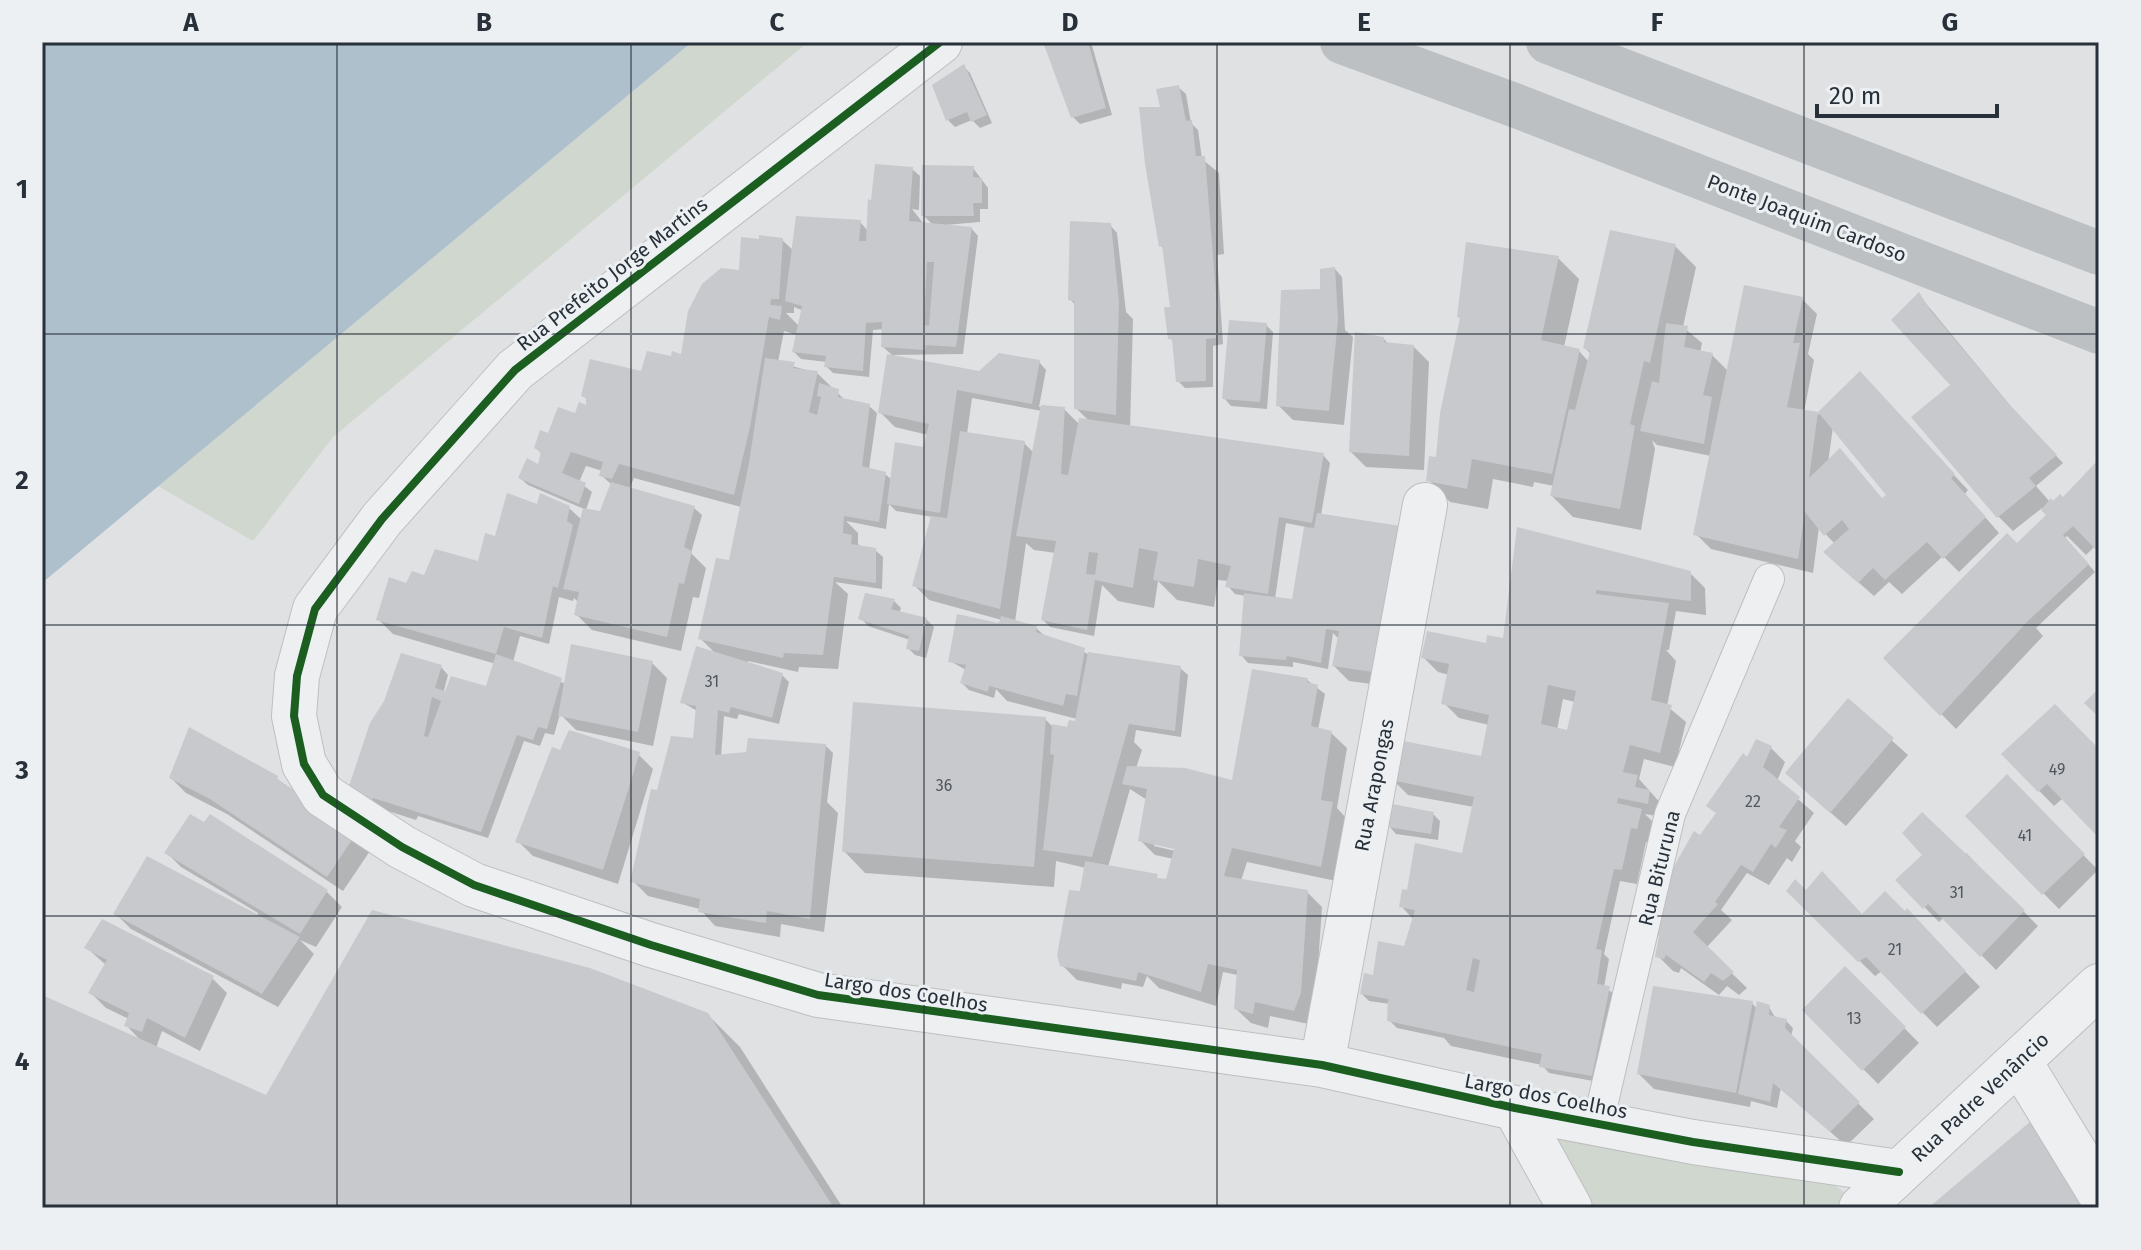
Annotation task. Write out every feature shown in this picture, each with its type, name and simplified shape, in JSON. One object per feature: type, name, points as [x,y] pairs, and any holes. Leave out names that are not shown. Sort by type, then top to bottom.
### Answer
[{"type":"street","name":"Rua Prefeito Jorge Martins","points":[[402,847],[323,795],[304,764],[294,716],[297,676],[315,609],[382,519],[515,370],[940,42]]},
{"type":"street","name":"Ponte Joaquim Cardoso","points":[[1342,42],[1514,105],[2099,332]]},
{"type":"street","points":[[1548,42],[2099,253]]},
{"type":"street","name":"Rua Arapongas","points":[[1322,1065],[1425,505]]},
{"type":"street","name":"Largo dos Coelhos","points":[[402,847],[474,885],[651,945],[818,995],[1322,1065],[1515,1108],[1693,1142],[1899,1172]]},
{"type":"street","name":"Rua Padre Venâncio","points":[[1861,1208],[2099,986]]},
{"type":"street","points":[[2019,1061],[2099,1192]]},
{"type":"street","name":"Largo dos Coelhos","points":[[1515,1108],[1570,1208]]},
{"type":"lane","name":"Rua Bituruna","points":[[1598,1123],[1670,814],[1769,579]]},
{"type":"shaded area","points":[[692,42],[808,42],[333,437],[253,541],[158,486]]},
{"type":"shaded area","points":[[1534,1134],[1818,1174],[1867,1208],[1579,1208]]},
{"type":"water","points":[[42,42],[692,42],[42,583]]},
{"type":"building","points":[[1043,42],[1088,42],[1106,108],[1071,118]]},
{"type":"building","points":[[964,64],[987,115],[971,122],[967,112],[946,121],[932,85]]},
{"type":"building","points":[[1179,85],[1186,121],[1192,120],[1196,156],[1205,156],[1217,306],[1216,338],[1206,339],[1206,381],[1176,382],[1172,339],[1168,339],[1164,307],[1170,307],[1162,245],[1159,247],[1139,107],[1160,107],[1156,89]]},
{"type":"building","points":[[875,164],[913,167],[909,221],[972,227],[956,347],[926,345],[925,350],[881,347],[882,322],[866,323],[863,371],[824,367],[826,356],[792,352],[802,306],[785,301],[796,216],[861,220],[859,241],[866,241],[868,199],[871,200]],"holes":[[[927,262],[934,262],[929,326],[924,325]]]},
{"type":"building","points":[[922,165],[974,166],[973,177],[982,178],[982,203],[973,203],[974,216],[921,216]]},
{"type":"building","points":[[1070,221],[1111,223],[1119,302],[1116,415],[1074,409],[1074,301],[1068,300]]},
{"type":"building","points":[[1610,230],[1676,244],[1650,363],[1644,361],[1630,424],[1635,426],[1620,509],[1550,496],[1569,409],[1575,410],[1590,351],[1583,348]]},
{"type":"building","points":[[759,235],[783,238],[779,299],[771,299],[770,305],[782,306],[780,320],[769,317],[750,427],[734,495],[619,464],[612,479],[599,476],[603,462],[571,452],[562,473],[586,483],[579,504],[518,478],[527,458],[538,464],[541,452],[534,448],[540,430],[548,433],[558,407],[575,413],[579,402],[586,405],[586,398],[581,396],[590,359],[641,371],[647,351],[671,356],[672,351],[681,354],[688,311],[702,284],[721,268],[739,270],[741,237],[759,239]]},
{"type":"building","points":[[1466,242],[1559,256],[1541,340],[1580,349],[1552,474],[1472,459],[1467,489],[1426,481],[1429,456],[1436,457],[1440,413],[1460,318],[1457,317]]},
{"type":"building","points":[[1335,267],[1338,320],[1329,411],[1276,406],[1281,290],[1320,289],[1320,269]]},
{"type":"building","points":[[1744,285],[1803,297],[1793,343],[1800,343],[1787,407],[1818,412],[1860,371],[1955,474],[1951,478],[1986,517],[1943,559],[1927,542],[1885,580],[1873,568],[1858,583],[1823,552],[1849,529],[1842,520],[1824,536],[1805,512],[1798,559],[1693,535]],"holes":[[[1818,412],[1886,495],[1882,498],[1840,448],[1809,478]]]},
{"type":"building","points":[[1919,292],[1931,311],[2009,404],[2057,455],[2029,478],[2036,486],[1997,518],[1911,417],[1950,385],[1891,320]]},
{"type":"building","points":[[1229,320],[1267,323],[1260,402],[1222,399]]},
{"type":"building","points":[[1666,323],[1688,326],[1684,347],[1713,353],[1703,395],[1712,397],[1704,444],[1640,431],[1652,381],[1659,383]]},
{"type":"building","points":[[1355,332],[1384,337],[1384,342],[1414,345],[1409,456],[1349,452]]},
{"type":"building","points":[[999,353],[1040,360],[1032,404],[957,390],[940,513],[887,504],[895,442],[923,447],[929,424],[878,413],[887,354],[979,371]]},
{"type":"building","points":[[765,358],[795,362],[793,368],[818,371],[809,412],[817,415],[821,397],[817,396],[819,383],[839,389],[838,397],[870,404],[862,466],[886,472],[879,522],[844,516],[843,533],[852,535],[851,544],[876,548],[876,583],[834,577],[823,655],[784,653],[783,658],[698,639],[716,558],[729,560],[749,463]]},
{"type":"building","points":[[1041,405],[1065,407],[1061,474],[1068,475],[1079,418],[1324,453],[1312,523],[1279,517],[1268,594],[1225,587],[1231,566],[1198,559],[1194,587],[1153,580],[1158,552],[1139,548],[1133,588],[1095,580],[1087,630],[1041,620],[1056,541],[1016,536]],"holes":[[[1089,552],[1098,553],[1095,575],[1086,574]]]},
{"type":"building","points":[[960,431],[1025,441],[1000,609],[912,586],[931,516],[947,518]]},
{"type":"building","points":[[2099,459],[2099,553],[2073,526],[2063,535],[2089,564],[2029,620],[1940,716],[1883,658],[2007,533],[2017,543],[2046,515],[2041,510],[2051,498],[2053,501],[2060,494],[2063,497]]},
{"type":"building","points":[[611,482],[695,506],[684,547],[692,551],[684,584],[679,583],[667,637],[574,615],[579,592],[563,589],[583,508],[600,511]]},
{"type":"building","points":[[507,493],[537,504],[540,493],[570,506],[567,521],[573,525],[558,588],[553,586],[542,638],[504,627],[496,654],[376,620],[389,577],[406,583],[412,571],[424,575],[435,549],[478,561],[485,533],[495,536]]},
{"type":"building","points":[[1317,513],[1400,526],[1380,673],[1332,666],[1339,631],[1326,629],[1321,663],[1287,656],[1286,660],[1239,656],[1244,593],[1292,599],[1304,527],[1314,528]]},
{"type":"building","points":[[1517,527],[1691,571],[1691,601],[1596,590],[1596,594],[1669,603],[1651,700],[1672,705],[1660,753],[1630,745],[1623,772],[1638,775],[1635,787],[1650,790],[1648,804],[1618,798],[1617,803],[1642,809],[1637,829],[1631,828],[1622,870],[1614,869],[1596,949],[1602,950],[1597,984],[1610,986],[1592,1076],[1539,1067],[1542,1054],[1387,1021],[1388,999],[1360,994],[1364,973],[1373,975],[1378,941],[1404,946],[1415,910],[1399,907],[1402,889],[1407,890],[1415,843],[1462,853],[1474,797],[1391,780],[1398,740],[1481,756],[1489,715],[1441,704],[1449,664],[1421,658],[1427,631],[1486,643],[1487,635],[1503,638]],"holes":[[[1548,685],[1576,691],[1567,730],[1541,724]],[[1473,958],[1480,960],[1474,992],[1466,990]]]},
{"type":"building","points":[[865,593],[895,599],[891,609],[927,618],[919,651],[906,649],[909,636],[858,619]]},
{"type":"building","points":[[957,614],[999,623],[1001,616],[1037,626],[1036,632],[1085,648],[1077,696],[1066,694],[1063,706],[989,686],[988,692],[960,683],[966,665],[948,662]]},
{"type":"building","points":[[571,644],[653,661],[638,732],[558,716]]},
{"type":"building","points":[[696,646],[783,673],[772,718],[731,707],[729,713],[718,710],[715,755],[746,752],[748,738],[826,744],[810,919],[767,911],[766,923],[698,912],[700,899],[630,882],[651,789],[657,790],[671,736],[693,738],[696,706],[680,703]]},
{"type":"building","points":[[1088,652],[1181,666],[1175,731],[1129,724],[1092,857],[1043,850],[1054,755],[1050,754],[1052,724],[1067,727],[1069,720],[1075,721]]},
{"type":"building","points":[[401,653],[442,665],[435,688],[445,691],[451,676],[486,686],[496,654],[562,678],[547,729],[538,727],[533,740],[517,735],[481,832],[373,798],[369,807],[345,798],[370,723],[384,701]],"holes":[[[432,697],[441,701],[428,737],[424,736]]]},
{"type":"building","points":[[1252,669],[1308,678],[1307,682],[1318,685],[1311,726],[1332,731],[1321,800],[1333,802],[1321,867],[1232,848],[1224,876],[1308,890],[1301,993],[1294,1011],[1255,1002],[1253,1014],[1234,1009],[1237,970],[1208,964],[1201,992],[1138,972],[1136,981],[1060,966],[1057,955],[1069,890],[1080,891],[1085,861],[1158,874],[1157,878],[1166,879],[1174,849],[1138,841],[1147,789],[1122,784],[1127,766],[1185,768],[1232,780]]},
{"type":"building","points":[[2099,688],[2099,717],[2084,703]]},
{"type":"building","points":[[1848,698],[1894,738],[1830,813],[1785,773]]},
{"type":"building","points":[[853,702],[1046,717],[1034,867],[842,852]]},
{"type":"building","points":[[2055,704],[2099,749],[2099,838],[2047,784],[2038,792],[2001,754]]},
{"type":"building","points":[[189,727],[278,776],[277,779],[358,831],[327,877],[210,799],[169,778]]},
{"type":"building","points":[[569,730],[640,752],[603,870],[515,842],[552,747],[560,750]]},
{"type":"building","points":[[1756,739],[1772,746],[1763,767],[1800,797],[1779,827],[1787,830],[1776,848],[1771,844],[1753,872],[1741,865],[1715,902],[1718,904],[1693,932],[1734,972],[1723,981],[1711,973],[1704,982],[1666,955],[1664,959],[1655,957],[1659,935],[1652,932],[1672,870],[1694,831],[1700,835],[1716,813],[1706,806],[1743,753],[1747,757]]},
{"type":"building","points":[[2007,774],[2085,854],[2042,895],[1965,816]]},
{"type":"building","points":[[1392,804],[1434,812],[1431,834],[1387,827]]},
{"type":"building","points":[[1922,812],[2025,910],[1980,957],[1928,904],[1923,909],[1895,880],[1922,855],[1902,833]]},
{"type":"building","points":[[190,814],[204,822],[210,814],[328,890],[300,934],[164,853]]},
{"type":"building","points":[[147,856],[300,937],[262,994],[113,914]]},
{"type":"building","points":[[1822,871],[1862,914],[1885,891],[1905,911],[1907,908],[1966,971],[1921,1014],[1866,957],[1858,962],[1786,891],[1795,879],[1806,890]]},
{"type":"building","points":[[372,910],[590,968],[708,1013],[834,1208],[42,1208],[42,995],[266,1095]]},
{"type":"building","points":[[102,919],[214,976],[185,1038],[147,1018],[142,1032],[124,1026],[129,1013],[88,993],[107,960],[84,948]]},
{"type":"building","points":[[1845,966],[1906,1027],[1862,1071],[1802,1010]]},
{"type":"building","points":[[1653,986],[1753,1001],[1736,1093],[1637,1074]]},
{"type":"building","points":[[1757,1001],[1770,1005],[1769,1015],[1787,1019],[1785,1028],[1860,1102],[1830,1132],[1773,1083],[1770,1102],[1738,1094]]},
{"type":"building","points":[[2031,1121],[2091,1208],[1966,1208],[1964,1204],[1959,1208],[1928,1208]]},
{"type":"cycle path","points":[[940,42],[515,370],[382,519],[315,609],[297,676],[294,716],[304,764],[323,795],[402,847],[474,885],[651,945],[818,995],[1322,1065],[1515,1108],[1693,1142],[1899,1172]]}]
